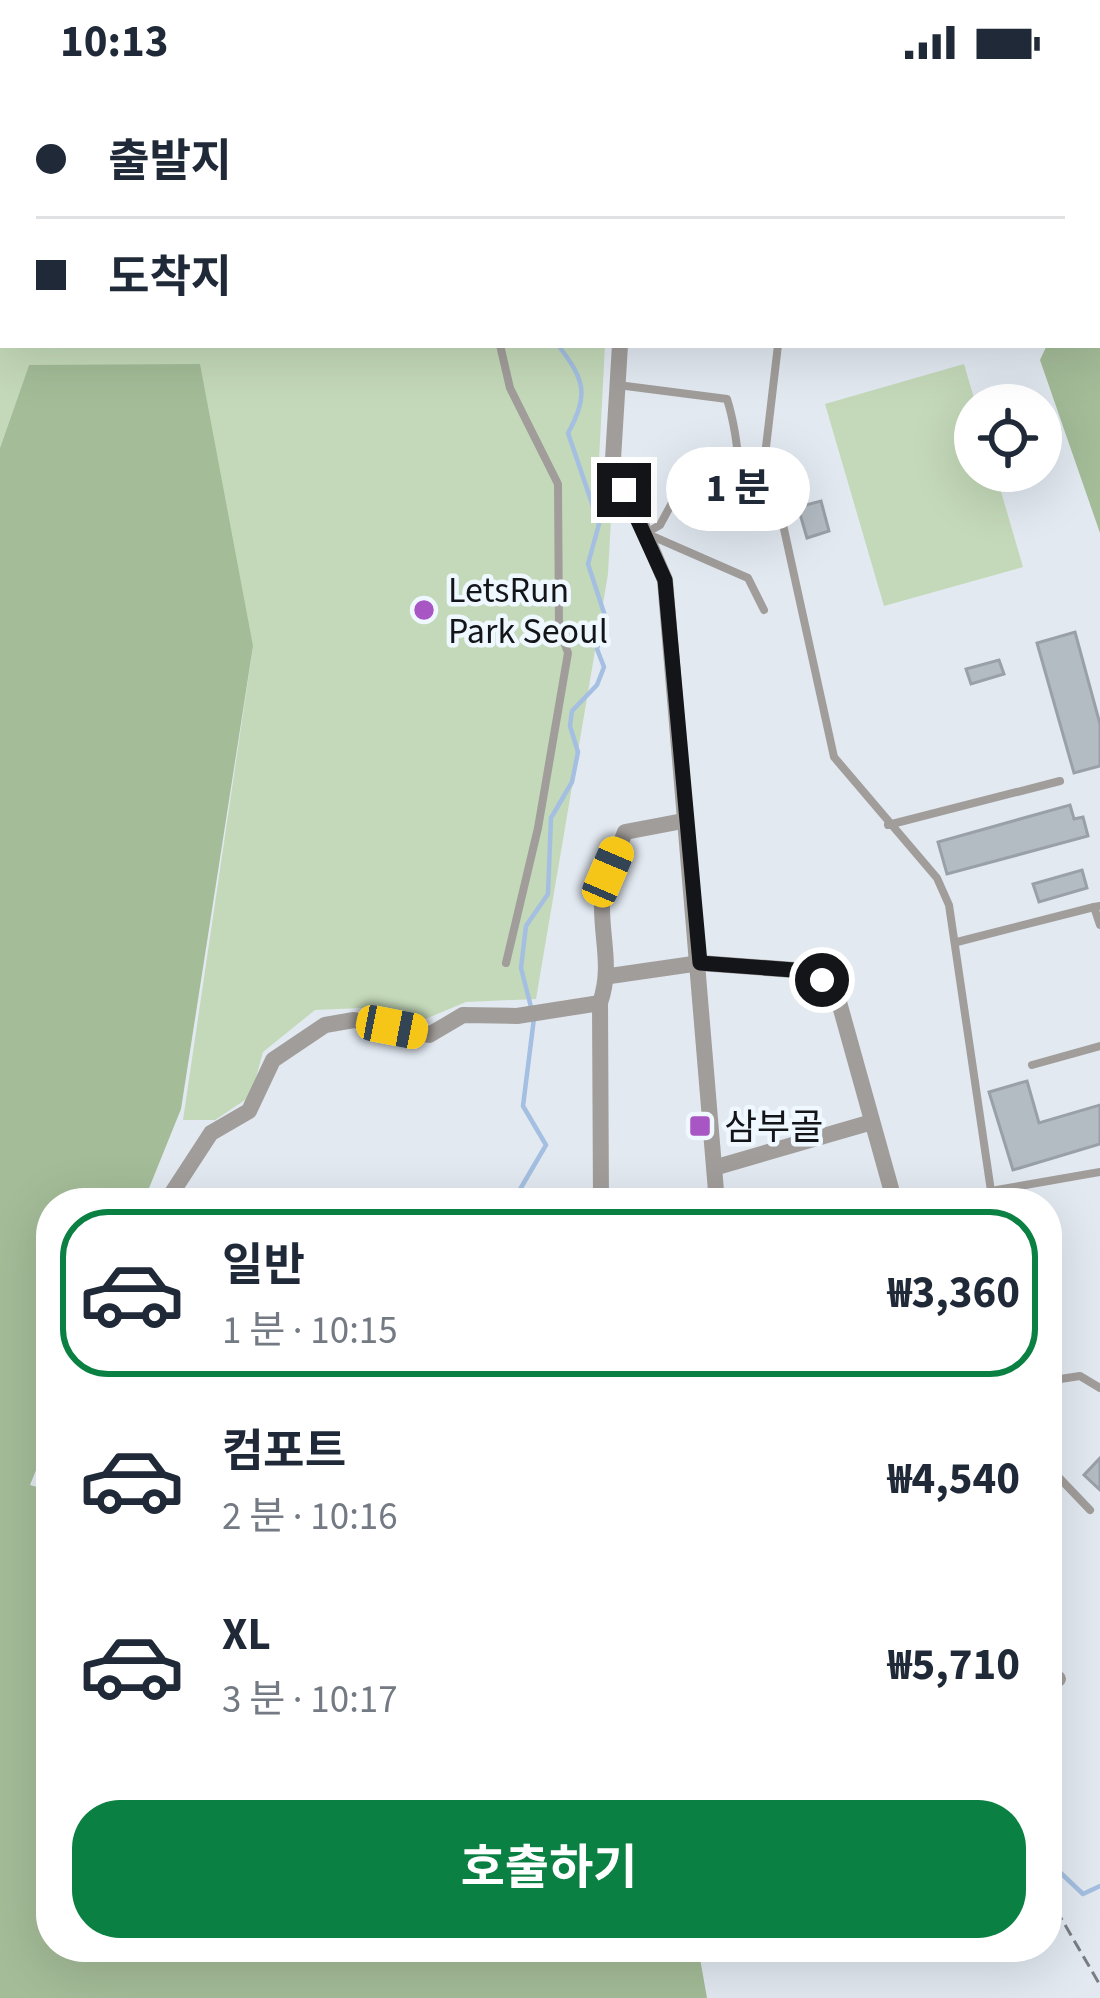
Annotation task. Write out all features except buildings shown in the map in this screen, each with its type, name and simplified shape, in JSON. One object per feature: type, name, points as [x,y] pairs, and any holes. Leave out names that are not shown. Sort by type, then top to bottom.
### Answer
[{"type":"street","points":[[620,348],[613,459],[665,580],[717,1188]]},
{"type":"street","points":[[601,1188],[601,1003],[610,976],[602,904],[626,832],[683,821]]},
{"type":"street","points":[[610,976],[700,963],[807,971],[822,980],[837,995],[891,1188]]},
{"type":"street","points":[[175,1188],[211,1133],[249,1111],[273,1060],[325,1025],[354,1020],[429,1035],[463,1016],[517,1016],[601,1003]]},
{"type":"street","points":[[717,1167],[872,1122]]},
{"type":"lane","points":[[501,348],[510,388],[558,484],[559,628],[568,653],[538,828],[506,963]]},
{"type":"lane","points":[[778,348],[766,447],[834,757],[937,878],[957,942],[991,1188]]},
{"type":"lane","points":[[617,385],[727,399],[738,436],[740,488],[748,521]]},
{"type":"lane","points":[[645,534],[660,525],[679,490]]},
{"type":"lane","points":[[645,534],[748,578],[764,610]]},
{"type":"lane","points":[[888,825],[1060,781]]},
{"type":"lane","points":[[957,942],[1097,907],[1100,925]]},
{"type":"lane","points":[[1032,1065],[1100,1046]]},
{"type":"lane","points":[[1008,1188],[1100,1172]]},
{"type":"lane","points":[[1062,1379],[1080,1376],[1100,1388]]},
{"type":"lane","points":[[1062,1481],[1090,1510]]},
{"type":"path","points":[[1062,1920],[1100,1985]]},
{"type":"green space","name":"LetsRun Park Seoul","points":[[0,348],[605,348],[599,460],[612,501],[608,574],[536,999],[466,1002],[423,1020],[362,1008],[315,1010],[263,1052],[251,1096],[215,1120],[183,1120],[253,646],[29,365],[0,448]]},
{"type":"green space","points":[[1046,348],[1100,348],[1100,533],[1062,423],[1062,384],[1048,384],[1040,360]]},
{"type":"green space","points":[[200,364],[253,646],[181,1109],[149,1188],[36,1188],[36,1470],[30,1485],[36,1487],[36,1962],[701,1962],[707,1998],[0,1998],[0,448],[29,365]]},
{"type":"green space","points":[[964,364],[970,384],[954,384],[954,492],[1001,492],[1023,567],[884,606],[825,404]]},
{"type":"waterway","points":[[531,1007],[521,968],[526,926],[548,894],[551,818],[572,782],[578,752],[570,726],[572,711],[597,685],[604,667],[597,649],[605,616],[588,564],[599,524],[568,433],[579,408],[581,387],[560,348]]},
{"type":"waterway","points":[[521,1188],[546,1145],[523,1106],[534,1018]]},
{"type":"waterway","points":[[1062,1874],[1083,1894],[1100,1886]]},
{"type":"place","name":"LetsRun Park Seoul","points":[[424,610]]},
{"type":"place","name":"삼부골","points":[[700,1126]]},
{"type":"route","points":[[624,490],[665,580],[683,821],[700,963],[807,971],[822,980]]}]
